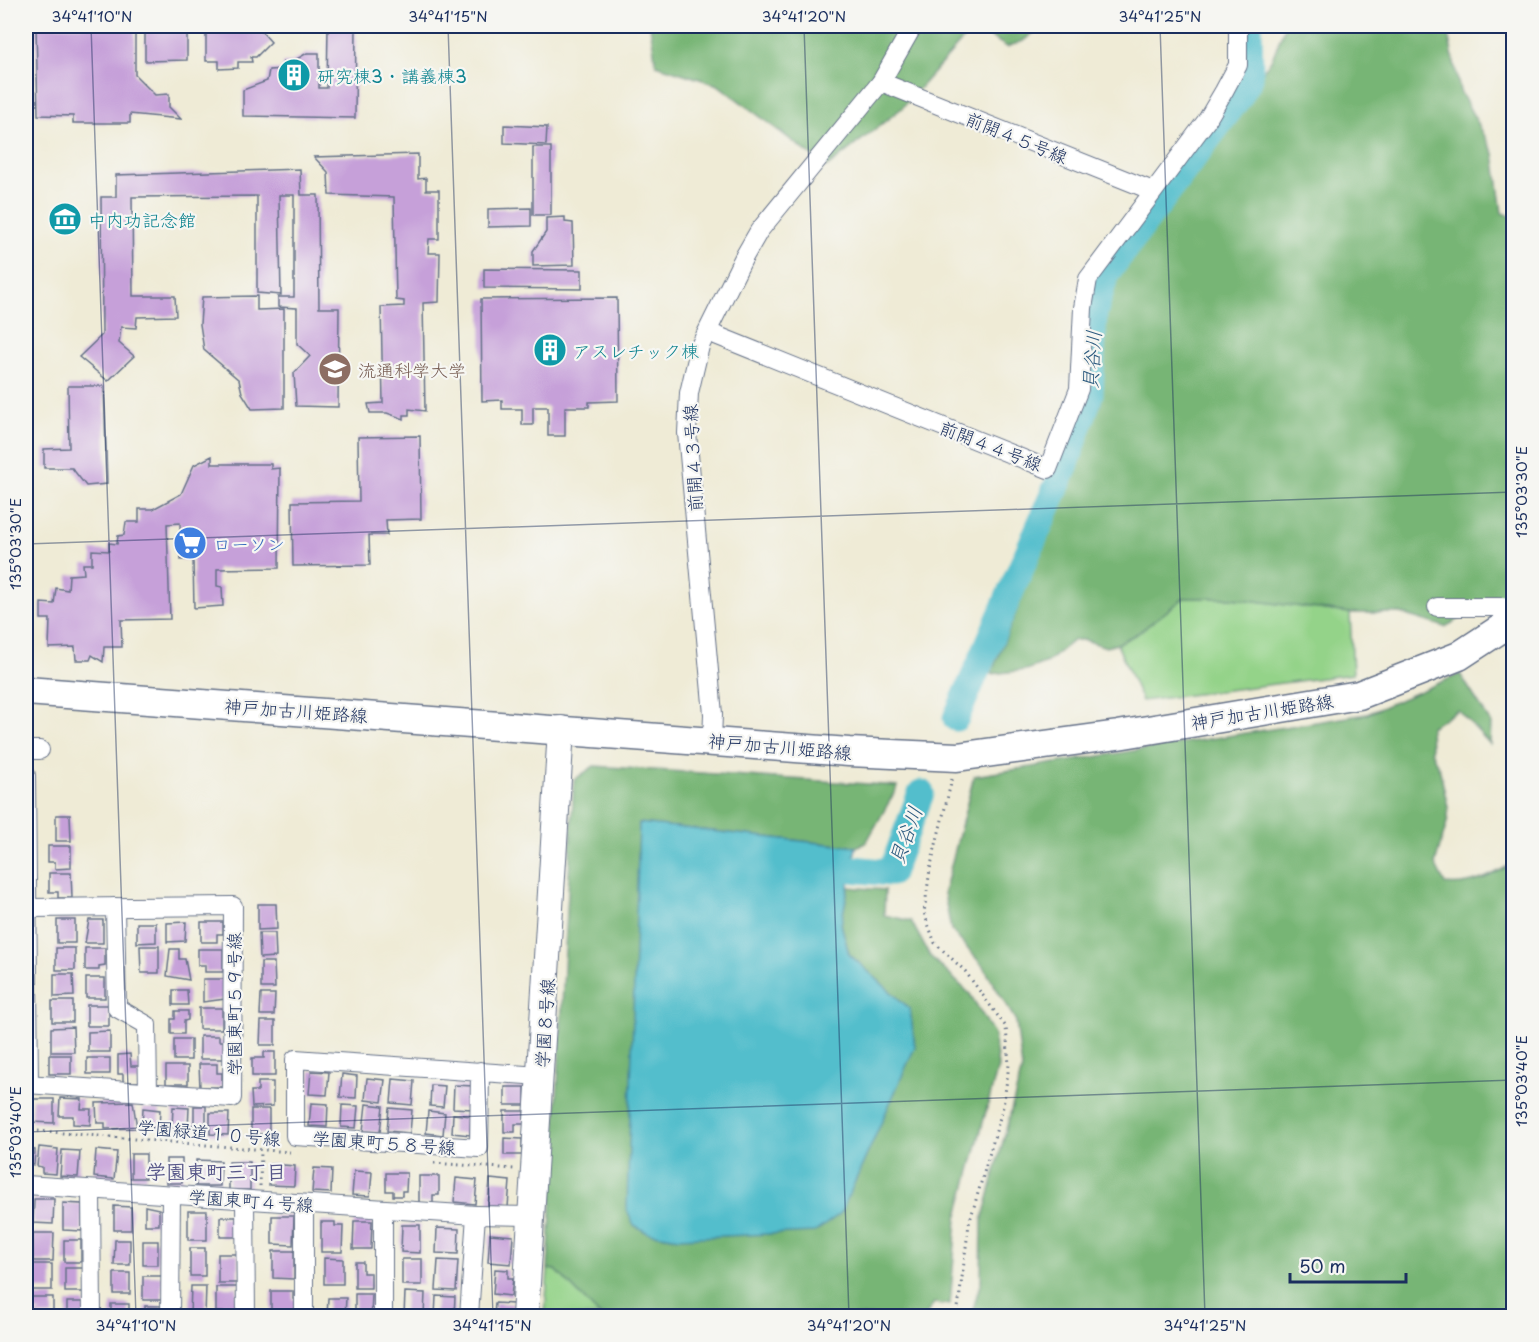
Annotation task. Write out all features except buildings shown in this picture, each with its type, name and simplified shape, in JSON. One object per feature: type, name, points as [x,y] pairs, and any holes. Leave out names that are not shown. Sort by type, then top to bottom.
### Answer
[{"type":"main road","name":"神戸加古川姫路線","points":[[26,691],[849,752],[957,757],[1118,735],[1359,695],[1459,656],[1513,620]]},
{"type":"street","name":"前開４３号線","points":[[712,741],[713,714],[687,433],[689,393],[700,346],[759,231],[881,82],[913,26]]},
{"type":"street","name":"前開４４号線","points":[[708,332],[1048,469],[1079,389],[1083,308],[1088,279],[1207,120],[1238,65],[1238,26]]},
{"type":"street","name":"前開４５号線","points":[[881,82],[1153,191]]},
{"type":"street","points":[[1437,607],[1503,607],[1513,620]]},
{"type":"street","name":"学園８号線","points":[[525,1317],[561,729]]},
{"type":"street","points":[[26,775],[29,908],[27,1084]]},
{"type":"street","name":"学園東町５９号線","points":[[27,1084],[232,1098],[233,906],[29,908]]},
{"type":"street","points":[[116,907],[117,1008],[147,1025],[148,1093]]},
{"type":"street","name":"学園東町５８号線","points":[[480,1071],[479,1148],[295,1136],[295,1059],[480,1071],[540,1076]]},
{"type":"street","name":"学園東町４号線","points":[[26,1185],[476,1215],[532,1216]]},
{"type":"street","points":[[91,1190],[92,1317]]},
{"type":"street","points":[[170,1317],[171,1194]]},
{"type":"street","points":[[246,1317],[252,1201]]},
{"type":"street","points":[[304,1204],[304,1317]]},
{"type":"street","points":[[383,1209],[383,1317]]},
{"type":"street","points":[[469,1317],[476,1215]]},
{"type":"path","points":[[957,757],[930,869],[924,913],[935,943],[965,971],[1006,1027],[1009,1065],[1003,1107],[969,1224],[957,1317]]},
{"type":"path","name":"学園緑道１０号線","points":[[26,1130],[293,1153]]},
{"type":"path","points":[[252,1201],[261,1150]]},
{"type":"path","points":[[431,1163],[534,1171]]},
{"type":"green space","points":[[650,26],[1042,26],[1023,41],[1007,47],[974,27],[902,108],[827,167],[718,85],[656,65]]},
{"type":"green space","points":[[1285,26],[1443,26],[1447,29],[1460,91],[1494,153],[1502,213],[1513,217],[1513,590],[1445,627],[1399,613],[1350,613],[1232,598],[1184,598],[1138,633],[1117,644],[1106,647],[1085,640],[1074,640],[1047,662],[1026,670],[991,674],[1101,402],[1101,311],[1116,270],[1272,59]]},
{"type":"green space","points":[[1184,598],[1232,598],[1350,613],[1353,674],[1142,701],[1117,644],[1138,633]]},
{"type":"green space","points":[[1460,674],[1491,723],[1490,744],[1458,710],[1430,727],[1431,751],[1440,771],[1448,807],[1448,819],[1435,864],[1445,884],[1463,884],[1481,880],[1513,863],[1513,1316],[971,1316],[981,1281],[982,1221],[1022,1069],[1016,1021],[983,966],[951,930],[944,893],[974,776],[1367,714]]},
{"type":"green space","points":[[594,766],[898,786],[866,843],[856,847],[639,823],[634,1225],[648,1233],[679,1238],[910,1009],[849,954],[841,924],[848,887],[885,890],[884,915],[911,921],[930,956],[970,994],[994,1034],[998,1067],[957,1219],[950,1305],[934,1303],[925,1316],[600,1316],[556,1270],[548,1269],[574,780]]},
{"type":"green space","points":[[548,1269],[556,1270],[600,1316],[545,1316]]},
{"type":"water","points":[[639,823],[856,847],[841,924],[849,954],[910,1009],[915,1047],[841,1213],[815,1232],[679,1238],[648,1233],[634,1225],[627,1210]]},
{"type":"waterway","name":"貝谷川","points":[[956,718],[1064,469],[1090,394],[1094,313],[1106,274],[1239,97],[1250,78],[1249,26]]},
{"type":"waterway","name":"貝谷川","points":[[852,869],[891,873],[921,793]]},
{"type":"place","name":"研究棟3・講義棟3","points":[[294,75]]},
{"type":"place","name":"中内功記念館","points":[[65,219]]},
{"type":"place","name":"アスレチック棟","points":[[550,350]]},
{"type":"place","name":"流通科学大学","points":[[335,369]]},
{"type":"place","name":"ローソン","points":[[190,543]]},
{"type":"district","name":"学園東町三丁目","points":[[216,1171]]}]
